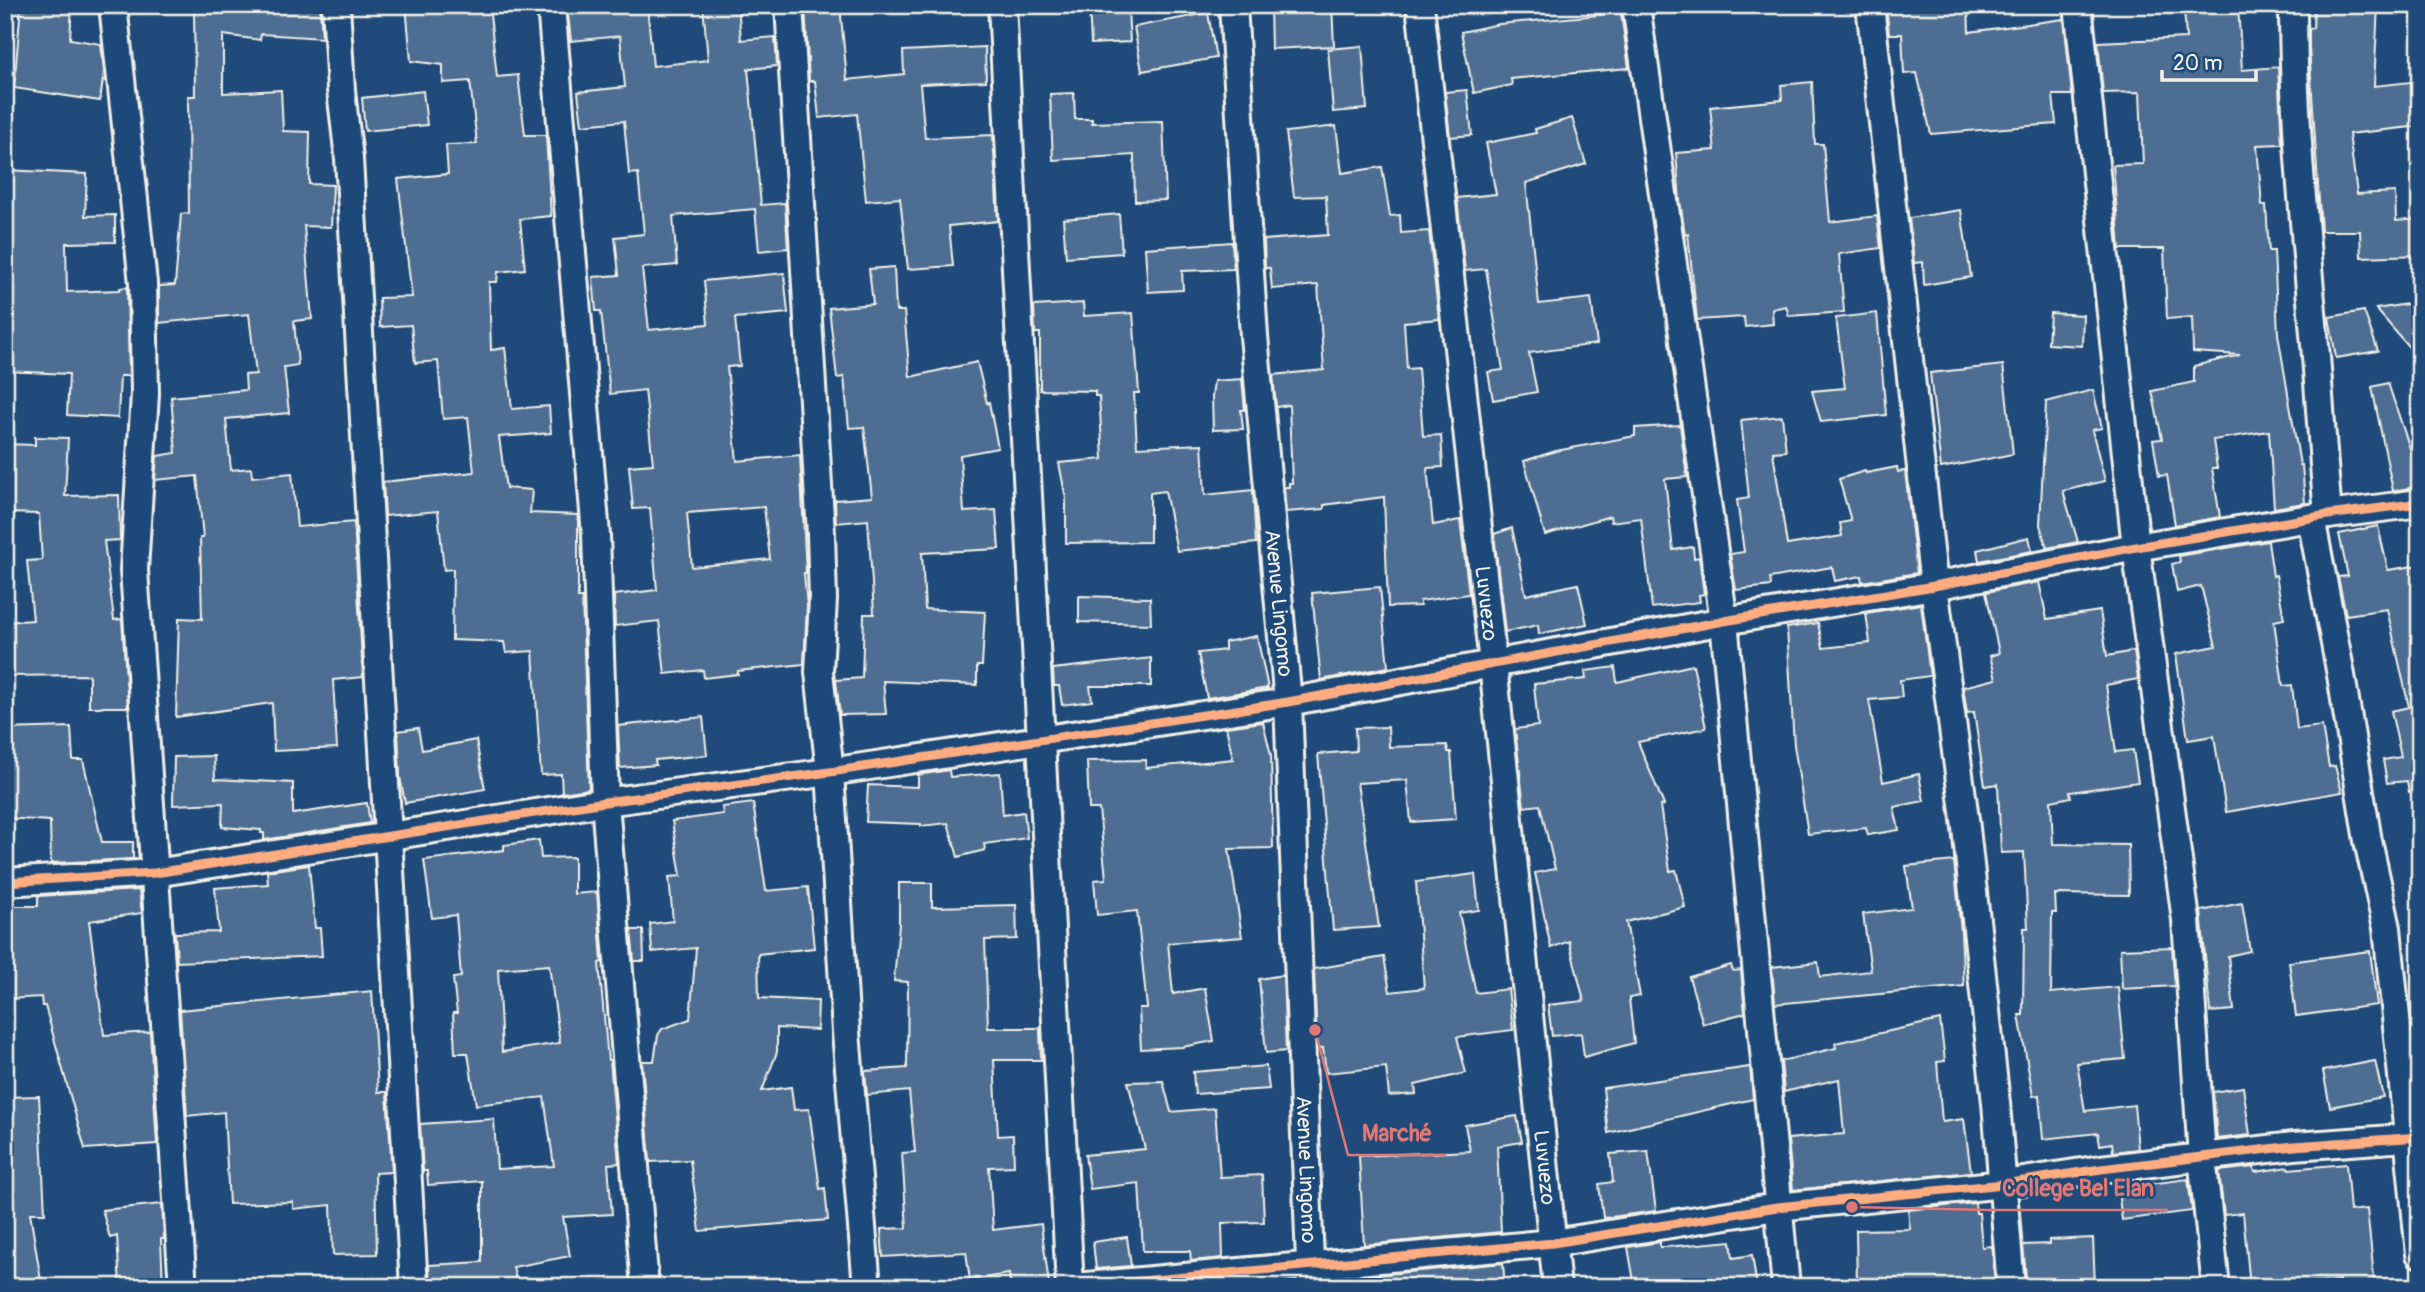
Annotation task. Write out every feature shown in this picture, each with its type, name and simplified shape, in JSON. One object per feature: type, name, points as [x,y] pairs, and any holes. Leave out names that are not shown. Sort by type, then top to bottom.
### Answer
[{"type":"street","points":[[113,5],[143,283],[145,394],[134,570],[183,1287]]},
{"type":"street","points":[[336,5],[350,173],[414,1287]]},
{"type":"street","points":[[551,5],[596,535],[606,802],[645,1287]]},
{"type":"street","points":[[789,5],[821,534],[823,598],[819,672],[830,772],[846,1032],[867,1287]]},
{"type":"street","points":[[1002,5],[1070,1287]]},
{"type":"street","name":"Avenue Lingomo","points":[[1233,5],[1255,336],[1288,702],[1311,1276]]},
{"type":"street","name":"Luvuezo","points":[[1420,5],[1493,664],[1557,1287]]},
{"type":"street","points":[[1636,5],[1724,621],[1786,1287]]},
{"type":"street","points":[[1870,5],[1934,586],[1965,819],[2004,1184],[2011,1287]]},
{"type":"street","points":[[2078,5],[2136,547],[2186,920],[2202,1157],[2216,1287]]},
{"type":"street","points":[[2293,5],[2301,196],[2315,349],[2319,517],[2368,841],[2387,928],[2414,1138],[2420,1254]]},
{"type":"street","points":[[5,882],[155,873],[606,802],[830,772],[1288,702],[2136,547],[2420,503]]},
{"type":"street","points":[[1076,1287],[1311,1276],[1553,1244],[1777,1207],[2004,1184],[2294,1146],[2414,1138]]},
{"type":"building","points":[[21,5],[72,5],[70,39],[101,44],[104,72],[100,101],[14,88]]},
{"type":"building","points":[[194,5],[320,5],[322,38],[261,34],[260,40],[223,35],[223,93],[281,90],[283,131],[310,132],[309,184],[333,185],[331,227],[304,226],[312,319],[294,321],[298,365],[284,367],[289,413],[226,419],[231,470],[251,468],[252,477],[292,473],[297,527],[354,522],[363,677],[333,680],[337,748],[274,751],[272,703],[176,717],[179,618],[202,619],[200,538],[203,538],[197,476],[155,480],[157,456],[176,453],[171,397],[246,390],[245,375],[256,374],[249,314],[159,323],[159,286],[175,285],[181,214],[189,213],[188,96],[195,96]]},
{"type":"building","points":[[406,5],[489,5],[497,77],[518,75],[525,135],[546,135],[551,216],[520,219],[525,269],[498,272],[497,282],[489,282],[491,350],[505,348],[512,409],[549,406],[551,433],[499,437],[506,488],[532,490],[530,513],[578,515],[578,598],[582,598],[589,789],[562,793],[561,774],[541,775],[533,651],[506,653],[504,642],[452,640],[453,569],[444,570],[438,511],[385,516],[383,482],[474,472],[468,417],[443,419],[438,361],[415,363],[411,325],[380,327],[379,298],[412,297],[398,179],[448,174],[446,145],[477,144],[470,81],[443,83],[443,65],[411,61]]},
{"type":"building","points":[[567,5],[647,5],[653,66],[708,60],[703,5],[738,5],[741,40],[775,37],[777,66],[748,69],[761,205],[785,203],[788,248],[759,251],[755,209],[673,216],[677,265],[642,268],[649,330],[708,324],[704,281],[784,273],[788,313],[735,318],[740,366],[727,367],[737,461],[800,455],[807,606],[804,664],[738,671],[738,674],[704,678],[703,670],[665,674],[659,621],[615,626],[614,595],[657,590],[650,508],[633,509],[629,466],[653,464],[645,390],[610,394],[601,311],[596,311],[593,277],[619,275],[615,237],[644,234],[638,173],[629,174],[624,121],[582,125],[578,92],[625,87],[620,36],[571,41]],"holes":[[[764,507],[770,559],[692,567],[687,513]]]},
{"type":"building","points":[[805,5],[840,5],[847,80],[904,74],[903,51],[985,47],[986,81],[920,84],[925,138],[993,135],[998,221],[949,226],[953,266],[908,269],[900,198],[866,201],[857,114],[819,118],[815,81],[809,81]]},
{"type":"building","points":[[1089,5],[1123,5],[1123,10],[1128,10],[1130,42],[1091,44]]},
{"type":"building","points":[[1270,5],[1332,5],[1334,46],[1271,49]]},
{"type":"building","points":[[1886,5],[1968,5],[1969,32],[2064,19],[2072,95],[2053,95],[2056,124],[1931,134],[1917,73],[1904,74],[1902,34],[1889,34]]},
{"type":"building","points":[[2238,5],[2242,70],[2278,67],[2282,144],[2257,145],[2262,205],[2266,205],[2269,251],[2274,251],[2278,334],[2302,465],[2305,503],[2274,508],[2269,431],[2213,440],[2217,468],[2212,468],[2220,517],[2175,525],[2167,475],[2159,476],[2153,440],[2162,439],[2152,391],[2194,382],[2194,366],[2240,355],[2193,352],[2192,317],[2167,319],[2164,249],[2120,249],[2113,165],[2143,164],[2140,92],[2103,93],[2098,42],[2186,38],[2184,7]]},
{"type":"building","points":[[2314,5],[2378,5],[2374,86],[2420,81],[2420,126],[2349,134],[2357,194],[2395,192],[2396,221],[2420,219],[2420,255],[2361,257],[2360,231],[2321,231],[2309,47],[2309,29],[2313,28]]},
{"type":"building","points":[[1208,13],[1216,58],[1142,71],[1134,27]]},
{"type":"building","points":[[1621,13],[1629,68],[1511,79],[1512,85],[1474,93],[1461,32],[1499,24]]},
{"type":"building","points":[[1362,46],[1367,109],[1333,112],[1328,49]]},
{"type":"building","points":[[1812,82],[1815,144],[1823,144],[1830,222],[1877,216],[1881,248],[1839,254],[1844,312],[1789,316],[1786,306],[1772,309],[1773,324],[1745,327],[1744,317],[1697,320],[1676,153],[1715,150],[1710,107],[1782,100],[1781,85]]},
{"type":"building","points":[[1467,90],[1472,135],[1450,137],[1445,92]]},
{"type":"building","points":[[423,91],[427,125],[365,131],[362,98]]},
{"type":"building","points":[[1074,93],[1075,119],[1092,119],[1092,123],[1163,121],[1166,200],[1135,201],[1134,155],[1053,160],[1050,94]]},
{"type":"building","points":[[1572,118],[1586,164],[1526,183],[1539,304],[1591,298],[1597,344],[1529,353],[1537,392],[1493,400],[1488,372],[1503,370],[1486,269],[1465,271],[1457,198],[1496,194],[1486,143],[1536,133],[1535,129]]},
{"type":"building","points":[[1336,126],[1342,173],[1382,167],[1390,216],[1400,215],[1401,233],[1429,231],[1439,319],[1404,322],[1407,369],[1418,368],[1423,436],[1441,435],[1443,467],[1427,468],[1433,525],[1460,520],[1469,594],[1420,601],[1420,606],[1388,607],[1384,497],[1324,505],[1324,509],[1286,512],[1284,487],[1289,487],[1289,483],[1292,483],[1289,405],[1276,407],[1273,375],[1324,370],[1318,285],[1272,289],[1270,268],[1265,268],[1264,240],[1328,235],[1326,196],[1294,197],[1286,132]]},
{"type":"building","points":[[5,170],[87,174],[85,216],[115,215],[115,242],[66,243],[67,292],[120,290],[127,287],[129,376],[120,376],[118,418],[67,415],[69,374],[5,371]]},
{"type":"building","points":[[1961,210],[1971,277],[1924,285],[1923,262],[1914,263],[1909,218]]},
{"type":"building","points":[[1119,214],[1122,253],[1066,257],[1063,219]]},
{"type":"building","points":[[1232,242],[1234,269],[1182,271],[1183,290],[1148,292],[1145,248]]},
{"type":"building","points":[[894,267],[896,311],[904,311],[910,377],[977,362],[987,403],[989,402],[998,448],[960,455],[964,512],[996,510],[999,549],[922,553],[925,609],[985,612],[982,666],[977,666],[977,685],[883,681],[886,714],[840,715],[836,680],[862,678],[864,614],[874,614],[868,520],[836,523],[835,500],[872,497],[864,427],[849,428],[844,377],[837,378],[829,308],[873,304],[869,269]]},
{"type":"building","points":[[2420,302],[2420,360],[2376,309]]},
{"type":"building","points":[[1083,303],[1084,316],[1133,313],[1139,393],[1134,393],[1137,447],[1202,444],[1205,495],[1253,490],[1256,543],[1177,551],[1165,491],[1150,493],[1150,542],[1066,543],[1066,499],[1059,463],[1103,459],[1099,396],[1095,396],[1095,391],[1040,390],[1040,333],[1035,333],[1034,306]]},
{"type":"building","points":[[2364,311],[2378,351],[2336,358],[2329,317]]},
{"type":"building","points":[[1877,313],[1886,415],[1821,422],[1812,391],[1845,388],[1836,318]]},
{"type":"building","points":[[2050,313],[2083,315],[2082,346],[2048,344]]},
{"type":"building","points":[[2003,365],[2013,454],[1941,468],[1930,373]]},
{"type":"building","points":[[1242,379],[1245,410],[1241,410],[1243,429],[1213,430],[1214,381]]},
{"type":"building","points":[[2388,383],[2413,458],[2420,457],[2420,486],[2393,491],[2372,387]]},
{"type":"building","points":[[2093,390],[2102,428],[2092,430],[2105,481],[2063,491],[2078,542],[2047,548],[2040,525],[2046,402]]},
{"type":"building","points":[[1782,416],[1786,451],[1773,452],[1787,545],[1842,536],[1840,523],[1851,521],[1839,479],[1865,471],[1866,473],[1897,467],[1898,472],[1905,471],[1917,573],[1862,582],[1861,576],[1835,581],[1832,567],[1770,578],[1771,586],[1736,590],[1730,554],[1744,552],[1737,500],[1749,498],[1741,420]]},
{"type":"building","points":[[1680,425],[1687,477],[1665,479],[1673,550],[1693,547],[1694,558],[1699,557],[1704,594],[1699,595],[1700,602],[1652,608],[1641,518],[1611,522],[1610,516],[1545,535],[1524,461],[1556,451],[1635,436],[1635,428]]},
{"type":"building","points":[[35,437],[68,438],[65,496],[119,495],[120,540],[104,541],[114,620],[122,619],[128,707],[89,707],[89,675],[5,676],[5,622],[33,620],[27,561],[42,560],[39,514],[7,513],[5,444],[35,445]]},
{"type":"building","points":[[2378,526],[2388,570],[2420,565],[2420,790],[2409,792],[2407,781],[2387,783],[2383,760],[2401,757],[2391,711],[2409,707],[2387,609],[2346,615],[2338,577],[2348,576],[2339,534]]},
{"type":"building","points":[[1512,528],[1526,595],[1578,584],[1587,624],[1539,634],[1538,625],[1505,632],[1494,534]]},
{"type":"building","points":[[2029,537],[2032,551],[1979,561],[1977,550]]},
{"type":"building","points":[[2268,541],[2273,576],[2276,575],[2284,619],[2274,621],[2283,686],[2292,685],[2297,729],[2322,726],[2329,767],[2335,766],[2342,792],[2226,812],[2214,736],[2188,740],[2176,654],[2216,646],[2201,586],[2177,592],[2172,564],[2180,562],[2179,556]]},
{"type":"building","points":[[2039,582],[2047,619],[2100,611],[2107,656],[2134,651],[2138,679],[2106,685],[2116,752],[2133,750],[2138,782],[2070,792],[2071,797],[2051,801],[2053,844],[2128,845],[2129,895],[2055,894],[2056,913],[2052,913],[2051,993],[2118,987],[2125,1059],[2077,1063],[2085,1111],[2134,1105],[2138,1149],[2113,1152],[2112,1143],[2100,1145],[2098,1133],[2043,1139],[2039,1095],[2033,1096],[2019,1015],[2023,1015],[2024,928],[2028,928],[2024,852],[2001,853],[1998,784],[1985,786],[1974,712],[1967,713],[1963,687],[1996,679],[1990,656],[1999,653],[1986,592]]},
{"type":"building","points":[[1380,587],[1388,667],[1321,680],[1312,593]]},
{"type":"building","points":[[1079,596],[1150,598],[1151,624],[1079,622]]},
{"type":"building","points":[[1921,604],[1930,676],[1900,680],[1902,697],[1869,700],[1883,782],[1919,774],[1924,801],[1894,807],[1899,830],[1868,835],[1866,828],[1808,834],[1794,745],[1787,628],[1818,623],[1823,648],[1870,643],[1866,613]]},
{"type":"building","points":[[1257,636],[1268,688],[1207,698],[1198,653],[1225,650],[1225,642]]},
{"type":"building","points":[[1151,658],[1151,686],[1090,686],[1092,701],[1062,705],[1059,686],[1054,686],[1053,669]]},
{"type":"building","points":[[1693,665],[1706,728],[1638,742],[1664,805],[1660,806],[1670,871],[1676,870],[1685,907],[1626,922],[1640,996],[1629,998],[1634,1043],[1584,1057],[1581,1033],[1552,1036],[1548,1005],[1584,1001],[1569,941],[1551,948],[1535,873],[1555,869],[1540,805],[1524,807],[1515,729],[1538,726],[1534,684],[1586,679],[1585,671],[1615,667],[1617,682]]},
{"type":"building","points":[[703,717],[707,755],[655,760],[656,765],[620,768],[618,726]]},
{"type":"building","points":[[1263,722],[1271,755],[1273,848],[1229,849],[1242,937],[1168,943],[1173,994],[1205,988],[1214,1041],[1182,1047],[1141,1049],[1139,1008],[1147,1008],[1137,911],[1097,915],[1094,880],[1106,879],[1099,809],[1089,809],[1087,761],[1146,760],[1146,768],[1233,759],[1226,727]]},
{"type":"building","points":[[71,727],[73,760],[83,760],[102,842],[133,842],[133,859],[51,863],[50,821],[5,818],[5,729]]},
{"type":"building","points":[[1388,727],[1389,747],[1447,745],[1448,752],[1451,752],[1456,819],[1411,822],[1407,780],[1357,783],[1379,927],[1333,930],[1318,754],[1356,751],[1355,728]]},
{"type":"building","points":[[418,728],[422,750],[476,740],[485,789],[405,803],[400,777],[398,731]]},
{"type":"building","points":[[214,756],[215,779],[293,783],[293,814],[367,803],[370,823],[264,840],[261,830],[222,827],[223,803],[173,805],[174,757]]},
{"type":"building","points":[[949,770],[950,777],[1000,773],[1003,815],[1024,812],[1027,838],[984,844],[985,850],[958,857],[948,823],[921,826],[866,822],[868,785],[918,787],[918,775]]},
{"type":"building","points":[[753,803],[766,891],[808,887],[814,948],[758,954],[759,998],[818,1001],[817,1030],[777,1028],[777,1052],[762,1091],[791,1087],[794,1110],[809,1109],[820,1189],[825,1188],[828,1220],[700,1231],[690,1160],[650,1162],[642,1061],[654,1061],[658,1035],[662,1029],[690,1019],[696,948],[652,952],[650,924],[673,921],[669,877],[681,876],[672,821],[723,814],[722,807]]},
{"type":"building","points":[[539,840],[541,858],[574,857],[574,894],[597,892],[602,962],[599,963],[619,1163],[608,1164],[612,1214],[563,1217],[570,1256],[513,1267],[518,1287],[430,1287],[429,1265],[482,1262],[482,1181],[428,1185],[427,1171],[423,1171],[420,1124],[494,1119],[497,1169],[554,1166],[544,1097],[476,1105],[468,1053],[455,1053],[453,1013],[457,1013],[453,978],[461,977],[456,915],[432,918],[424,860],[504,850],[504,845]],"holes":[[[549,965],[560,1043],[502,1052],[498,969]]]},
{"type":"building","points":[[1954,861],[1964,986],[1775,1004],[1772,967],[1818,962],[1820,977],[1871,971],[1863,914],[1912,908],[1906,866]]},
{"type":"building","points":[[309,865],[315,928],[320,928],[322,956],[177,962],[175,933],[219,932],[215,888],[268,884],[267,871]]},
{"type":"building","points":[[1475,874],[1479,910],[1459,913],[1476,993],[1508,989],[1513,1030],[1457,1037],[1466,1073],[1415,1085],[1416,1094],[1389,1096],[1386,1067],[1326,1073],[1323,1048],[1317,1049],[1314,969],[1384,957],[1390,992],[1424,988],[1416,882]]},
{"type":"building","points":[[899,883],[932,883],[932,907],[1016,905],[1017,939],[985,940],[988,1028],[1040,1028],[1041,1060],[994,1060],[998,1136],[1013,1135],[1014,1166],[989,1167],[993,1230],[1041,1224],[1049,1284],[1011,1287],[1009,1274],[970,1280],[966,1252],[883,1257],[881,1229],[907,1228],[902,1153],[915,1152],[909,1091],[867,1095],[865,1071],[907,1068],[908,982],[894,981]]},
{"type":"building","points":[[139,890],[142,913],[89,921],[104,1035],[150,1032],[157,1144],[85,1149],[41,997],[5,999],[5,906],[38,906],[38,896]]},
{"type":"building","points":[[2242,903],[2250,951],[2228,956],[2234,1010],[2210,1012],[2201,911]]},
{"type":"building","points":[[631,930],[643,930],[644,961],[634,961]]},
{"type":"building","points":[[2172,947],[2175,986],[2122,989],[2120,949]]},
{"type":"building","points":[[2370,951],[2377,1005],[2296,1016],[2289,962]]},
{"type":"building","points":[[1731,965],[1733,971],[1741,970],[1745,1013],[1703,1024],[1689,977]]},
{"type":"building","points":[[1283,975],[1286,1051],[1266,1053],[1259,979]]},
{"type":"building","points":[[372,991],[378,1092],[387,1092],[392,1172],[375,1173],[377,1254],[333,1255],[331,1205],[293,1209],[293,1202],[229,1204],[224,1112],[187,1116],[180,1010]]},
{"type":"building","points":[[1940,1020],[1945,1061],[1937,1062],[1942,1122],[1964,1119],[1971,1172],[1793,1190],[1788,1139],[1844,1134],[1839,1079],[1784,1092],[1781,1061],[1836,1048],[1835,1043]]},
{"type":"building","points":[[2375,1061],[2383,1097],[2330,1107],[2323,1071]]},
{"type":"building","points":[[1266,1066],[1269,1089],[1195,1094],[1193,1072]]},
{"type":"building","points":[[1750,1067],[1753,1099],[1608,1133],[1603,1088]]},
{"type":"building","points":[[1163,1081],[1171,1112],[1215,1108],[1220,1177],[1262,1175],[1264,1222],[1222,1223],[1223,1258],[1191,1261],[1190,1251],[1143,1251],[1139,1183],[1090,1189],[1085,1155],[1145,1149],[1128,1082]]},
{"type":"building","points":[[2243,1087],[2250,1135],[2217,1139],[2213,1092]]},
{"type":"building","points":[[39,1096],[45,1213],[30,1213],[42,1287],[10,1287],[5,1253],[5,1097]]},
{"type":"building","points":[[1517,1116],[1522,1142],[1497,1146],[1501,1232],[1364,1245],[1359,1156],[1470,1151],[1465,1125]]},
{"type":"building","points":[[1648,1151],[1656,1211],[1603,1218],[1599,1184],[1613,1182],[1610,1154]]},
{"type":"building","points":[[2346,1164],[2350,1211],[2367,1209],[2375,1287],[2340,1287],[2339,1280],[2250,1287],[2243,1213],[2224,1215],[2219,1171],[2254,1167],[2255,1172]]},
{"type":"building","points":[[2188,1179],[2192,1211],[2122,1220],[2117,1183],[2141,1180],[2142,1185]]},
{"type":"building","points":[[1975,1203],[1976,1213],[1979,1213],[1982,1247],[1992,1246],[1995,1287],[1857,1287],[1856,1230],[1910,1229],[1908,1210]]},
{"type":"building","points":[[162,1204],[163,1287],[120,1287],[117,1236],[110,1238],[102,1210]]},
{"type":"building","points":[[1127,1237],[1131,1266],[1096,1269],[1093,1242]]},
{"type":"building","points":[[2093,1238],[2095,1287],[2027,1287],[2023,1245],[2049,1244],[2049,1240]]},
{"type":"building","points":[[1731,1241],[1733,1258],[1752,1255],[1757,1287],[1635,1287],[1628,1247],[1660,1242],[1660,1247],[1666,1247]]},
{"type":"building","points":[[1503,1263],[1505,1287],[1366,1287],[1366,1276]]},
{"type":"cycle path","points":[[5,882],[155,873],[605,802],[830,772],[1288,702],[2136,547],[2328,515],[2420,503]]},
{"type":"cycle path","points":[[1076,1287],[1553,1243],[1777,1207],[2004,1184],[2101,1169],[2294,1146],[2420,1137]]},
{"type":"place","name":"Marché","points":[[1315,1030]]},
{"type":"place","name":"College Bel Elan","points":[[1852,1207]]}]
